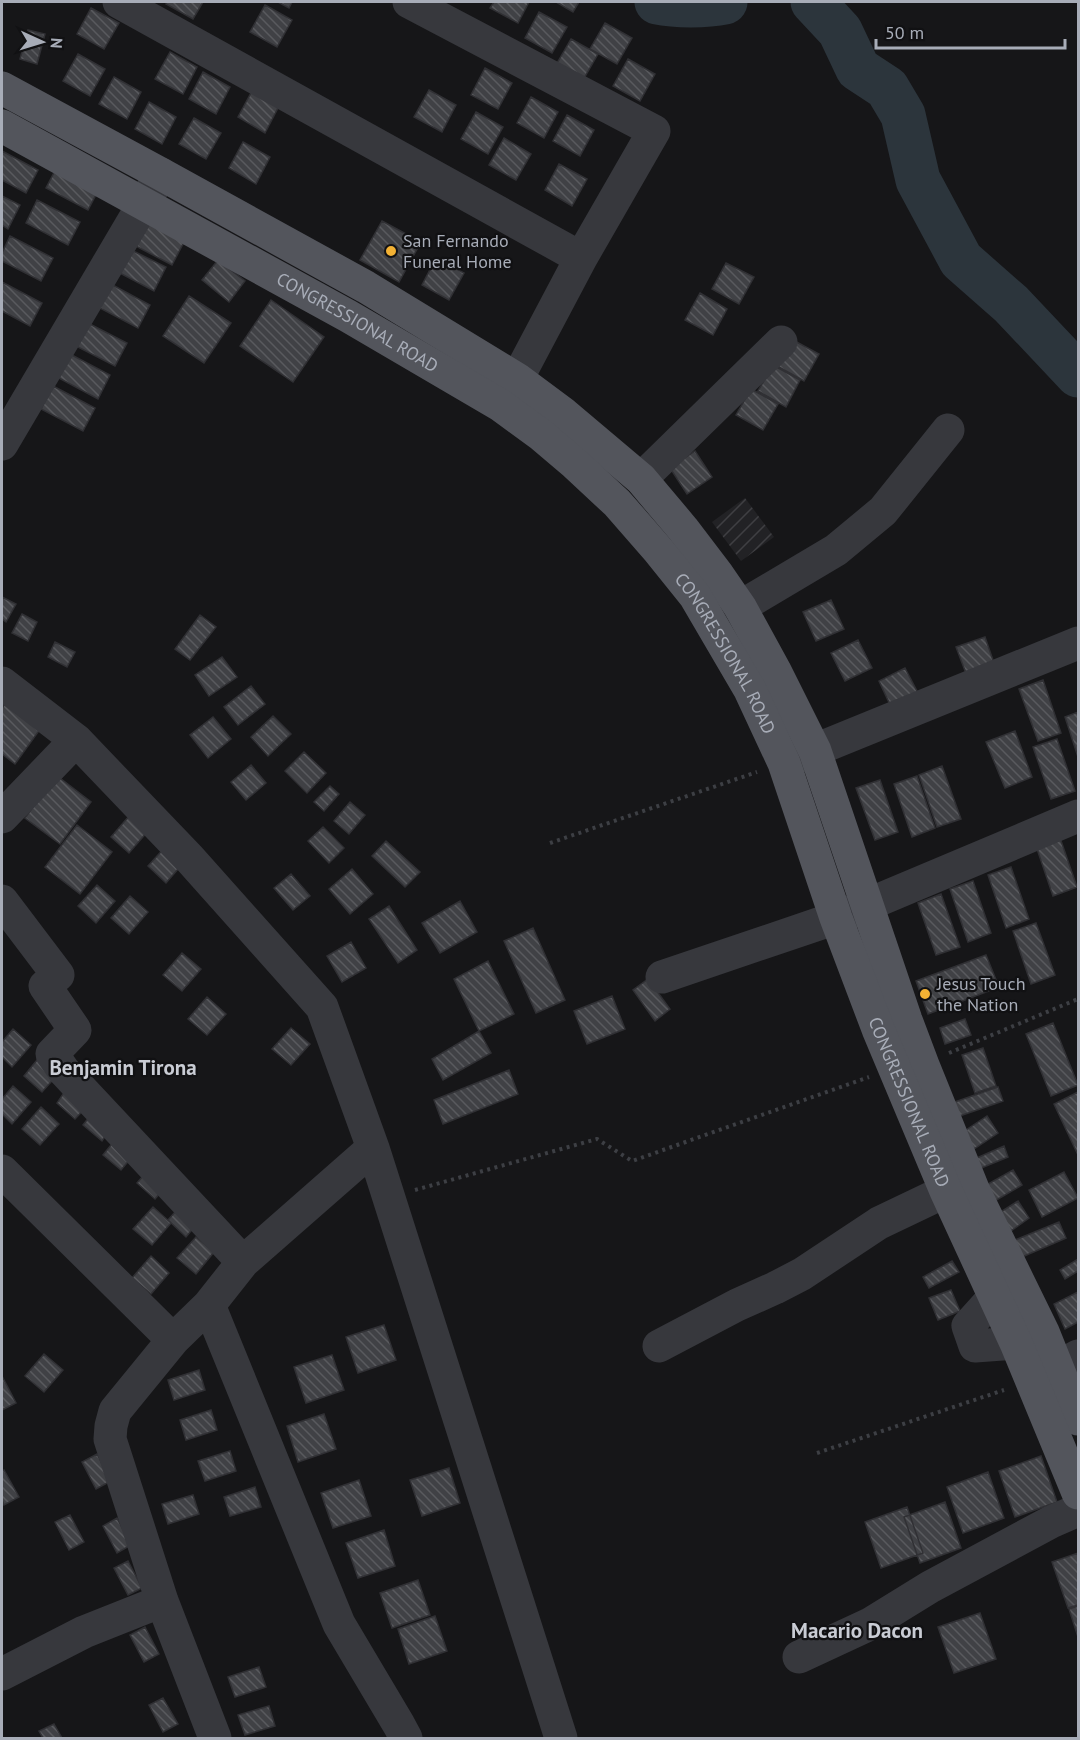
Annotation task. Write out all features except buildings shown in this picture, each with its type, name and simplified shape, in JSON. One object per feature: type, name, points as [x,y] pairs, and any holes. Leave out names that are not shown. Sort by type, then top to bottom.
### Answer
[{"type":"main road","name":"CONGRESSIONAL ROAD","points":[[2,88],[366,287],[508,392],[549,442],[616,503],[658,550],[740,607],[776,671],[815,751],[867,906],[908,1066],[946,1191],[1007,1289]]},
{"type":"main road","name":"CONGRESSIONAL ROAD","points":[[2,126],[348,316],[508,392],[594,437],[641,479],[683,529],[750,690],[784,763],[836,918],[908,1066],[973,1189],[1007,1289],[1029,1337],[1056,1368],[1078,1419]]},
{"type":"main road","name":"CONGRESSIONAL ROAD","points":[[1056,1368],[1078,1493]]},
{"type":"street","points":[[119,2],[581,258]]},
{"type":"street","points":[[410,2],[654,131],[508,392]]},
{"type":"street","points":[[2,444],[161,174]]},
{"type":"street","points":[[641,479],[781,342]]},
{"type":"street","points":[[740,607],[836,550],[883,511],[948,430]]},
{"type":"street","points":[[784,763],[1078,643]]},
{"type":"street","points":[[2,683],[76,740],[190,859],[322,1007],[374,1148],[561,1738]]},
{"type":"street","points":[[2,818],[76,740]]},
{"type":"street","points":[[662,977],[836,918],[1078,816]]},
{"type":"street","points":[[2,900],[58,975],[45,986],[75,1030],[52,1054],[64,1071],[243,1262]]},
{"type":"street","points":[[215,1738],[162,1600],[110,1439],[115,1411],[173,1340],[208,1305],[243,1262],[374,1148]]},
{"type":"street","points":[[2,1171],[173,1340]]},
{"type":"street","points":[[659,1346],[737,1305],[784,1284],[879,1223],[946,1191]]},
{"type":"street","points":[[1007,1289],[968,1326],[975,1346],[1029,1337]]},
{"type":"street","points":[[208,1305],[339,1624],[406,1738]]},
{"type":"street","points":[[799,1657],[870,1623],[930,1587],[1051,1522],[1078,1510]]},
{"type":"street","points":[[2,1674],[84,1632],[162,1600]]},
{"type":"path","points":[[550,843],[784,763]]},
{"type":"path","points":[[388,1198],[597,1139],[632,1161],[908,1066],[1078,999]]},
{"type":"path","points":[[817,1453],[1056,1368]]},
{"type":"shaded area","points":[[745,498],[774,537],[741,561],[712,522]]},
{"type":"waterway","points":[[657,2],[691,5],[725,2]]},
{"type":"waterway","points":[[813,2],[840,31],[858,69],[887,88],[903,115],[918,180],[961,260],[1011,304],[1078,375]]},
{"type":"place","name":"San Fernando Funeral Home","points":[[391,251]]},
{"type":"place","name":"Jesus Touch the Nation","points":[[925,994]]},
{"type":"district","name":"Benjamin Tirona","points":[[123,1068]]},
{"type":"district","name":"Macario Dacon","points":[[857,1631]]}]
